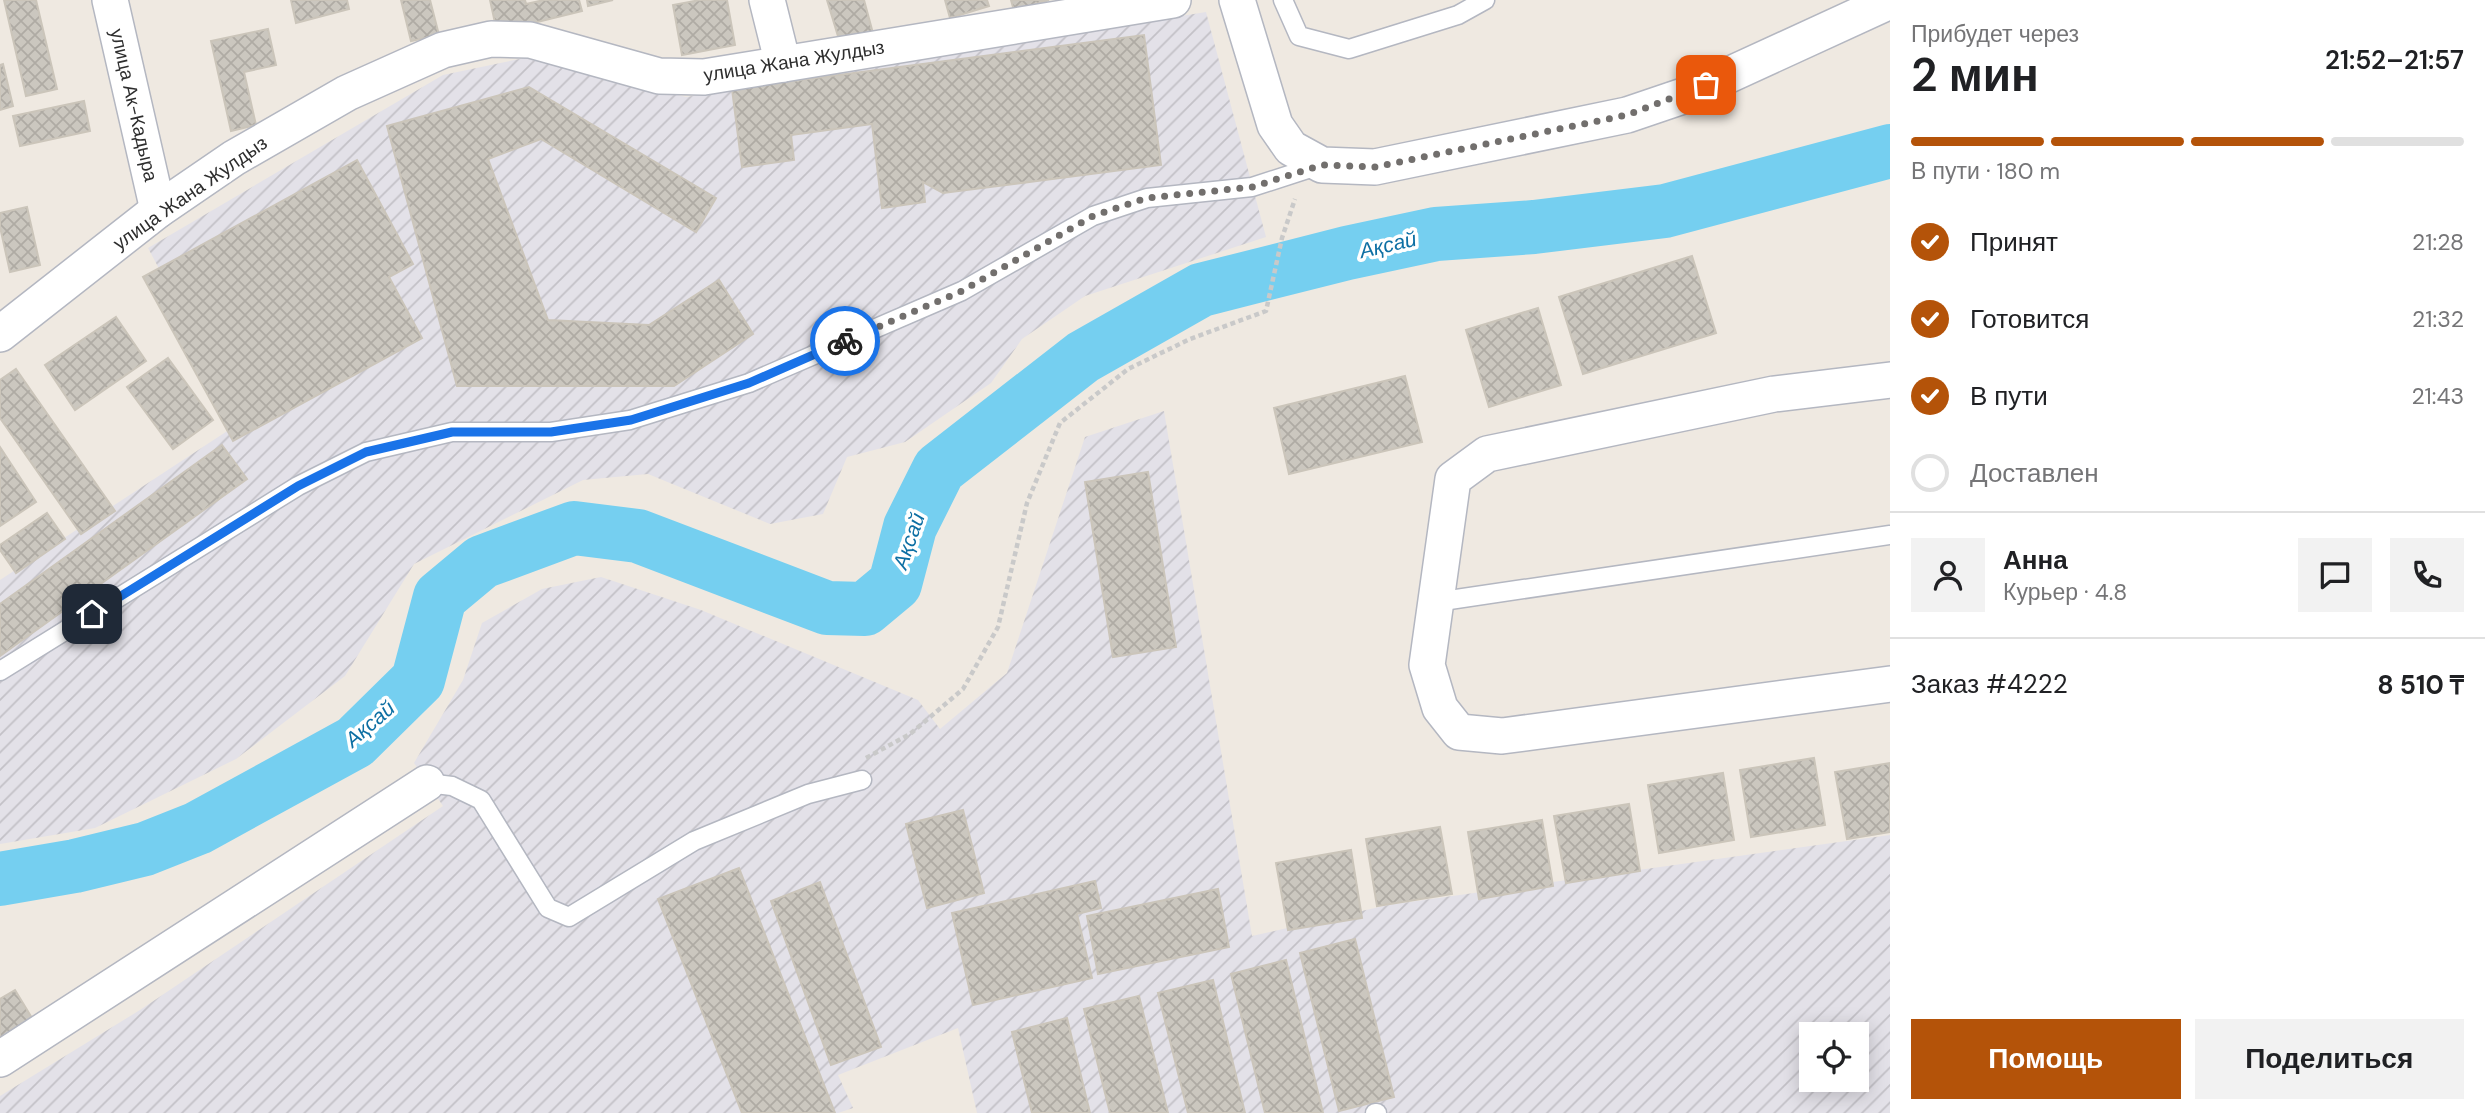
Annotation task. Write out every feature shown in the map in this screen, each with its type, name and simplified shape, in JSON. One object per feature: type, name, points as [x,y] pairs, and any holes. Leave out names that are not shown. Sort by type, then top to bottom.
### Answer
[{"type":"street","name":"улица Ак-Кадыра","points":[[110,0],[158,211]]},
{"type":"street","points":[[767,0],[783,64]]},
{"type":"street","name":"улица Жана Жулдыз","points":[[0,334],[158,211],[234,158],[347,93],[443,50],[491,39],[530,40],[659,76],[704,77],[1173,0]]},
{"type":"street","points":[[1237,0],[1275,125],[1292,148],[1313,168],[1375,167],[1627,115],[1683,96],[1890,1]]},
{"type":"street","points":[[1890,380],[1774,394],[1487,454],[1453,479],[1427,664],[1440,709],[1460,732],[1502,736],[1890,684]]},
{"type":"street","points":[[0,1059],[427,782]]},
{"type":"lane","points":[[1283,0],[1299,36],[1349,49],[1458,15],[1485,0]]},
{"type":"lane","points":[[0,671],[298,486],[366,452],[452,432],[551,432],[631,420],[749,383],[962,291],[1093,216],[1147,198],[1252,187],[1313,168]]},
{"type":"lane","points":[[1436,602],[1890,535]]},
{"type":"lane","points":[[427,782],[452,786],[481,800],[548,908],[569,917],[694,841],[808,794],[862,780]]},
{"type":"path","points":[[858,762],[910,734],[963,689],[998,627],[1027,503],[1060,423],[1128,369],[1190,339],[1266,311],[1282,238],[1313,168]]},
{"type":"shaded area","points":[[1206,12],[1266,237],[1085,296],[1022,339],[991,383],[905,442],[847,457],[823,514],[770,524],[648,474],[583,480],[414,564],[345,676],[236,759],[95,828],[0,844],[0,580],[241,422],[148,248],[443,75],[524,58],[686,97]]},
{"type":"shaded area","points":[[1164,411],[1252,936],[1388,905],[1890,835],[1890,1113],[977,1113],[958,1028],[838,1075],[853,1108],[838,1113],[0,1113],[0,1096],[140,1010],[443,806],[414,763],[463,680],[482,623],[542,589],[601,577],[701,610],[918,700],[940,729],[1007,673],[1085,437]]},
{"type":"building","points":[[4,0],[36,0],[57,89],[26,96]]},
{"type":"building","points":[[291,0],[347,0],[349,9],[296,23]]},
{"type":"building","points":[[401,0],[430,0],[439,35],[411,41]]},
{"type":"building","points":[[490,0],[525,0],[526,4],[544,0],[579,0],[582,11],[497,32]]},
{"type":"building","points":[[587,0],[613,0],[588,6]]},
{"type":"building","points":[[700,0],[727,0],[735,45],[682,55],[673,5]]},
{"type":"building","points":[[827,0],[864,0],[874,37],[841,46]]},
{"type":"building","points":[[945,0],[987,0],[989,6],[950,18]]},
{"type":"building","points":[[1011,0],[1049,0],[1014,11]]},
{"type":"building","points":[[268,29],[276,65],[244,72],[256,125],[231,131],[211,41]]},
{"type":"building","points":[[1144,35],[1161,165],[943,193],[923,182],[925,202],[882,208],[872,124],[791,135],[794,160],[742,167],[732,89]]},
{"type":"building","points":[[3,64],[13,106],[0,110],[0,65]]},
{"type":"building","points":[[529,87],[716,198],[696,232],[541,139],[488,159],[548,320],[649,325],[719,280],[753,334],[674,386],[457,386],[387,126]]},
{"type":"building","points":[[84,101],[90,131],[20,146],[13,116]]},
{"type":"building","points":[[357,160],[413,264],[389,277],[422,338],[233,441],[143,277]]},
{"type":"building","points":[[27,207],[40,265],[10,272],[0,227],[0,213]]},
{"type":"building","points":[[1692,256],[1716,333],[1583,374],[1559,297]]},
{"type":"building","points":[[1538,308],[1561,385],[1489,407],[1466,330]]},
{"type":"building","points":[[116,317],[146,361],[75,410],[45,365]]},
{"type":"building","points":[[168,358],[213,420],[173,449],[127,387]]},
{"type":"building","points":[[16,369],[115,511],[81,534],[0,418],[0,380]]},
{"type":"building","points":[[1405,376],[1422,442],[1289,474],[1274,408]]},
{"type":"building","points":[[222,445],[247,479],[0,656],[0,604]]},
{"type":"building","points":[[0,447],[36,502],[0,526]]},
{"type":"building","points":[[1148,472],[1176,647],[1113,657],[1085,482]]},
{"type":"building","points":[[47,513],[65,539],[16,573],[0,550],[0,545]]},
{"type":"building","points":[[1814,758],[1825,825],[1751,837],[1740,770]]},
{"type":"building","points":[[1890,763],[1890,832],[1847,839],[1835,772]]},
{"type":"building","points":[[1723,773],[1734,840],[1659,853],[1648,785]]},
{"type":"building","points":[[1629,804],[1640,871],[1566,883],[1554,816]]},
{"type":"building","points":[[963,810],[984,893],[927,908],[906,824]]},
{"type":"building","points":[[1542,820],[1553,886],[1479,899],[1468,832]]},
{"type":"building","points":[[1440,827],[1452,894],[1377,906],[1366,839]]},
{"type":"building","points":[[1351,850],[1362,918],[1288,930],[1276,863]]},
{"type":"building","points":[[739,868],[835,1113],[742,1113],[658,899]]},
{"type":"building","points":[[1095,881],[1101,908],[1077,914],[1092,978],[973,1005],[952,913]]},
{"type":"building","points":[[820,882],[881,1047],[831,1065],[771,901]]},
{"type":"building","points":[[1218,889],[1229,947],[1098,974],[1087,916]]},
{"type":"building","points":[[1355,939],[1394,1097],[1339,1111],[1300,953]]},
{"type":"building","points":[[1286,960],[1323,1113],[1265,1113],[1231,974]]},
{"type":"building","points":[[1213,980],[1245,1113],[1188,1113],[1158,993]]},
{"type":"building","points":[[15,990],[35,1023],[0,1044],[0,999]]},
{"type":"building","points":[[1139,996],[1168,1113],[1110,1113],[1084,1009]]},
{"type":"building","points":[[1067,1018],[1090,1113],[1032,1113],[1012,1032]]},
{"type":"waterway","name":"Ақсай","points":[[0,879],[75,866],[145,849],[198,828],[355,742],[418,680],[440,597],[482,562],[574,528],[638,536],[827,608],[865,609],[895,584],[910,527],[939,469],[1083,357],[1201,290],[1347,253],[1436,234],[1534,227],[1665,211],[1890,151]]},
{"type":"way so far","points":[[845,341],[962,291],[1093,216],[1147,198],[1252,187],[1322,165],[1375,167],[1627,115],[1683,96],[1706,85]]},
{"type":"route","points":[[92,614],[298,486],[366,452],[452,432],[551,432],[631,420],[749,383],[845,341]]}]
